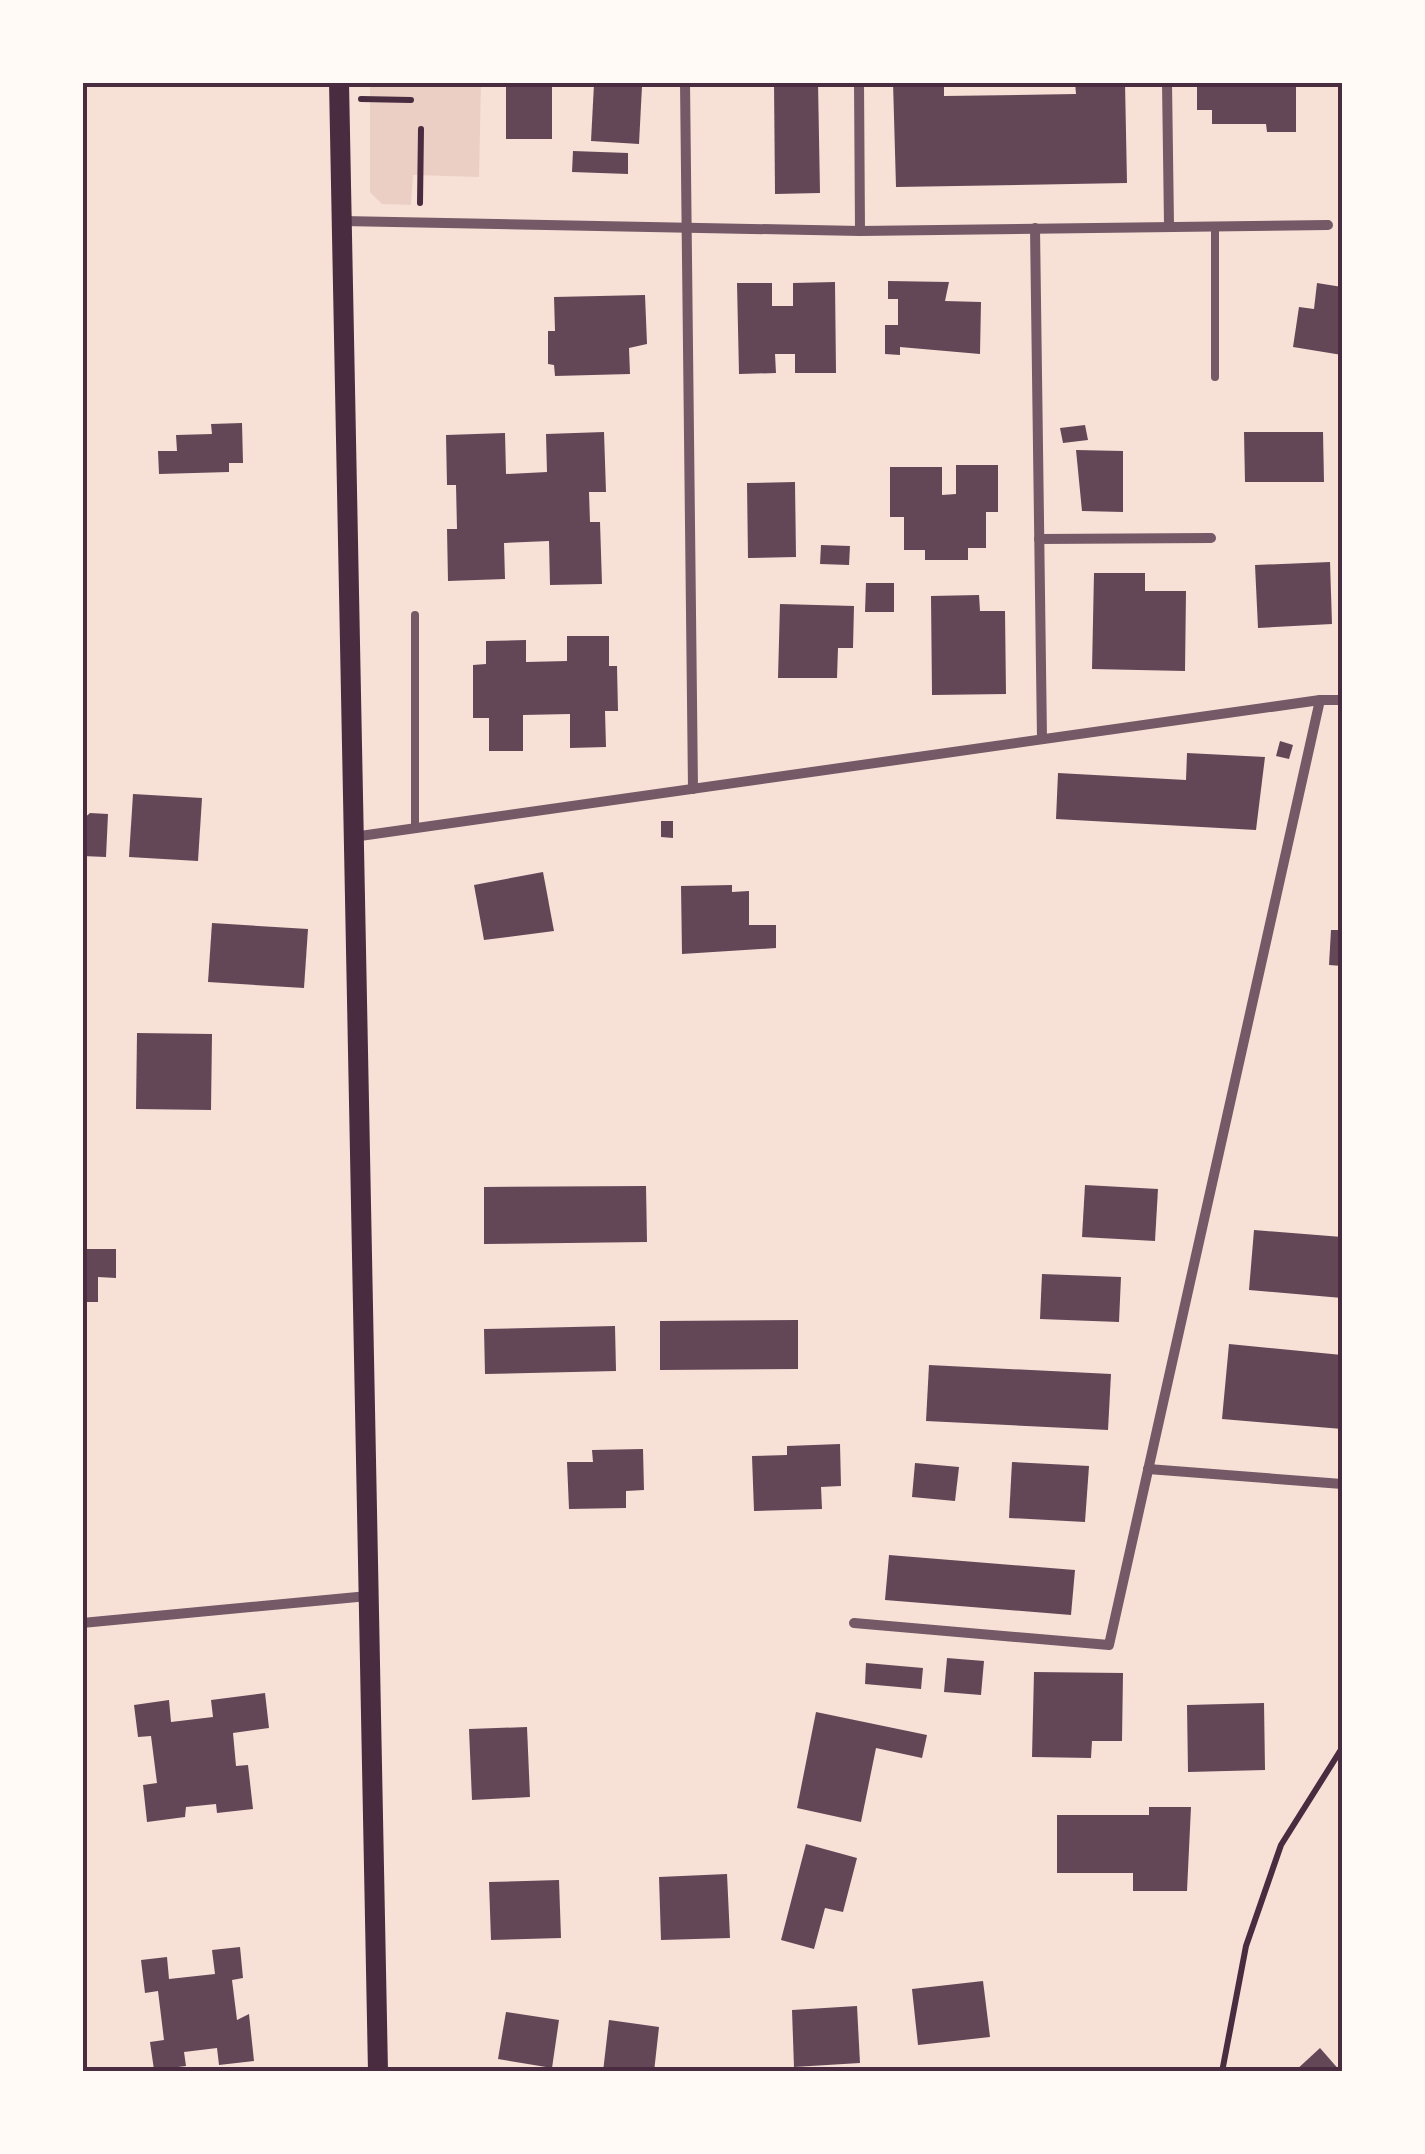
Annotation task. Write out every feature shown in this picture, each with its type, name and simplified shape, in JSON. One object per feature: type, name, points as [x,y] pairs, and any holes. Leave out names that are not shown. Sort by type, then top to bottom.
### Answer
[{"type":"main road","points":[[340,91],[378,2072]]},
{"type":"street","points":[[686,82],[693,789]]},
{"type":"street","points":[[860,82],[860,231]]},
{"type":"street","points":[[1167,82],[1169,225]]},
{"type":"street","points":[[342,221],[860,231],[1328,225]]},
{"type":"street","points":[[1035,228],[1042,739]]},
{"type":"street","points":[[1040,539],[1211,538]]},
{"type":"street","points":[[352,837],[1320,700],[1342,700]]},
{"type":"street","points":[[854,1623],[1109,1645],[1320,700]]},
{"type":"street","points":[[1148,1469],[1342,1484]]},
{"type":"street","points":[[82,1623],[368,1596]]},
{"type":"lane","points":[[1215,226],[1215,377]]},
{"type":"lane","points":[[415,615],[415,828]]},
{"type":"path","points":[[340,91],[411,100]]},
{"type":"path","points":[[420,224],[421,129]]},
{"type":"path","points":[[1222,2072],[1246,1946],[1281,1845],[1342,1748]]},
{"type":"shaded area","points":[[370,83],[481,83],[479,177],[413,175],[411,205],[382,204],[370,192]]},
{"type":"building","points":[[506,82],[552,82],[552,139],[506,139]]},
{"type":"building","points":[[774,82],[818,82],[820,193],[775,194]]},
{"type":"building","points":[[893,82],[944,82],[944,96],[1076,94],[1075,82],[1125,82],[1127,183],[896,187]]},
{"type":"building","points":[[1197,82],[1296,82],[1296,132],[1267,132],[1266,124],[1212,124],[1212,110],[1197,110]]},
{"type":"building","points":[[594,84],[642,86],[639,144],[591,141]]},
{"type":"building","points":[[573,151],[628,153],[628,174],[572,172]]},
{"type":"building","points":[[888,281],[949,282],[945,301],[981,302],[980,354],[900,347],[900,355],[885,354],[885,325],[898,325],[898,299],[888,299]]},
{"type":"building","points":[[835,282],[836,373],[795,373],[795,354],[775,354],[776,373],[739,374],[737,283],[772,283],[772,306],[793,306],[793,283]]},
{"type":"building","points":[[1317,283],[1342,287],[1342,355],[1293,347],[1299,307],[1314,309]]},
{"type":"building","points":[[645,295],[647,344],[629,348],[630,374],[555,376],[554,365],[548,364],[548,331],[555,331],[554,297]]},
{"type":"building","points":[[242,423],[243,463],[229,463],[229,472],[159,474],[158,451],[177,451],[176,435],[212,434],[211,424]]},
{"type":"building","points":[[1085,425],[1088,440],[1063,443],[1060,428]]},
{"type":"building","points":[[604,432],[606,492],[589,492],[590,522],[600,522],[602,584],[550,585],[549,541],[504,543],[505,579],[448,581],[447,529],[457,529],[456,485],[447,485],[446,435],[505,433],[506,474],[547,472],[546,434]]},
{"type":"building","points":[[1244,432],[1323,432],[1324,482],[1245,482]]},
{"type":"building","points":[[1076,450],[1123,451],[1123,512],[1082,511]]},
{"type":"building","points":[[956,465],[998,465],[998,512],[986,512],[986,548],[968,548],[968,560],[925,560],[925,550],[904,550],[904,517],[890,517],[890,467],[942,467],[942,495],[956,494]]},
{"type":"building","points":[[795,482],[796,557],[748,558],[747,483]]},
{"type":"building","points":[[821,545],[850,546],[849,565],[820,564]]},
{"type":"building","points":[[1330,562],[1332,624],[1258,628],[1255,565]]},
{"type":"building","points":[[1094,573],[1145,573],[1145,591],[1186,591],[1185,671],[1092,669]]},
{"type":"building","points":[[866,583],[894,583],[894,612],[865,612]]},
{"type":"building","points":[[979,595],[980,611],[1005,611],[1006,694],[932,695],[931,596]]},
{"type":"building","points":[[780,604],[854,606],[853,648],[838,648],[837,678],[778,678]]},
{"type":"building","points":[[567,636],[609,636],[609,666],[617,666],[618,711],[605,711],[606,747],[570,748],[570,714],[523,715],[523,751],[489,751],[489,718],[473,718],[473,665],[486,664],[486,641],[526,640],[526,662],[567,661]]},
{"type":"building","points":[[1280,741],[1293,745],[1289,759],[1276,756]]},
{"type":"building","points":[[1187,753],[1265,757],[1256,830],[1056,819],[1058,773],[1186,780]]},
{"type":"building","points":[[133,794],[202,798],[198,861],[129,857]]},
{"type":"building","points":[[90,813],[108,814],[106,857],[82,856],[82,820]]},
{"type":"building","points":[[661,821],[673,821],[673,838],[661,837]]},
{"type":"building","points":[[543,872],[554,931],[484,940],[474,885]]},
{"type":"building","points":[[732,885],[732,892],[749,891],[749,925],[776,925],[776,948],[682,954],[681,886]]},
{"type":"building","points":[[212,923],[308,929],[304,988],[208,982]]},
{"type":"building","points":[[1331,930],[1342,930],[1342,966],[1329,965]]},
{"type":"building","points":[[137,1033],[212,1034],[211,1110],[136,1109]]},
{"type":"building","points":[[1085,1185],[1158,1189],[1155,1241],[1082,1237]]},
{"type":"building","points":[[646,1186],[647,1242],[484,1244],[484,1187]]},
{"type":"building","points":[[1254,1230],[1342,1237],[1342,1298],[1249,1290]]},
{"type":"building","points":[[82,1249],[116,1249],[116,1278],[98,1277],[98,1302],[82,1302]]},
{"type":"building","points":[[1042,1274],[1121,1277],[1119,1322],[1040,1319]]},
{"type":"building","points":[[798,1320],[798,1369],[660,1370],[660,1321]]},
{"type":"building","points":[[615,1326],[616,1371],[485,1374],[484,1329]]},
{"type":"building","points":[[1229,1344],[1342,1355],[1342,1429],[1222,1419]]},
{"type":"building","points":[[929,1365],[1111,1374],[1108,1430],[926,1421]]},
{"type":"building","points":[[840,1444],[841,1486],[821,1487],[822,1509],[754,1511],[752,1456],[787,1455],[787,1446]]},
{"type":"building","points":[[643,1449],[644,1490],[626,1491],[626,1508],[569,1509],[567,1462],[593,1462],[592,1450]]},
{"type":"building","points":[[1012,1462],[1089,1466],[1085,1522],[1009,1518]]},
{"type":"building","points":[[915,1463],[959,1467],[955,1501],[912,1497]]},
{"type":"building","points":[[889,1555],[1075,1570],[1071,1615],[885,1600]]},
{"type":"building","points":[[947,1658],[984,1661],[981,1695],[944,1692]]},
{"type":"building","points":[[866,1663],[923,1668],[921,1689],[865,1684]]},
{"type":"building","points":[[1034,1672],[1123,1673],[1122,1741],[1092,1741],[1091,1758],[1032,1757]]},
{"type":"building","points":[[265,1693],[269,1728],[233,1733],[236,1766],[248,1765],[253,1809],[217,1813],[216,1804],[186,1807],[185,1817],[147,1822],[143,1785],[157,1783],[151,1736],[138,1737],[134,1705],[169,1700],[171,1722],[213,1717],[211,1700]]},
{"type":"building","points":[[1264,1703],[1265,1770],[1188,1772],[1187,1705]]},
{"type":"building","points":[[816,1712],[927,1735],[922,1758],[876,1748],[861,1822],[797,1808]]},
{"type":"building","points":[[527,1727],[530,1797],[472,1800],[469,1729]]},
{"type":"building","points":[[1149,1807],[1191,1807],[1187,1891],[1133,1891],[1133,1873],[1057,1873],[1057,1815],[1149,1815]]},
{"type":"building","points":[[806,1844],[857,1858],[843,1912],[825,1908],[814,1949],[781,1940]]},
{"type":"building","points":[[727,1874],[730,1938],[661,1940],[659,1877]]},
{"type":"building","points":[[559,1880],[561,1938],[491,1940],[489,1882]]},
{"type":"building","points":[[240,1947],[243,1978],[232,1980],[237,2020],[249,2014],[254,2061],[219,2065],[217,2048],[184,2052],[186,2066],[154,2070],[150,2042],[164,2040],[158,1991],[145,1993],[141,1960],[167,1957],[169,1979],[215,1974],[212,1950]]},
{"type":"building","points":[[983,1981],[990,2037],[918,2045],[912,1989]]},
{"type":"building","points":[[857,2006],[860,2063],[794,2067],[792,2010]]},
{"type":"building","points":[[506,2012],[559,2020],[552,2068],[498,2059]]},
{"type":"building","points":[[609,2020],[659,2027],[654,2072],[603,2072]]},
{"type":"building","points":[[1320,2048],[1341,2072],[1294,2072]]}]
